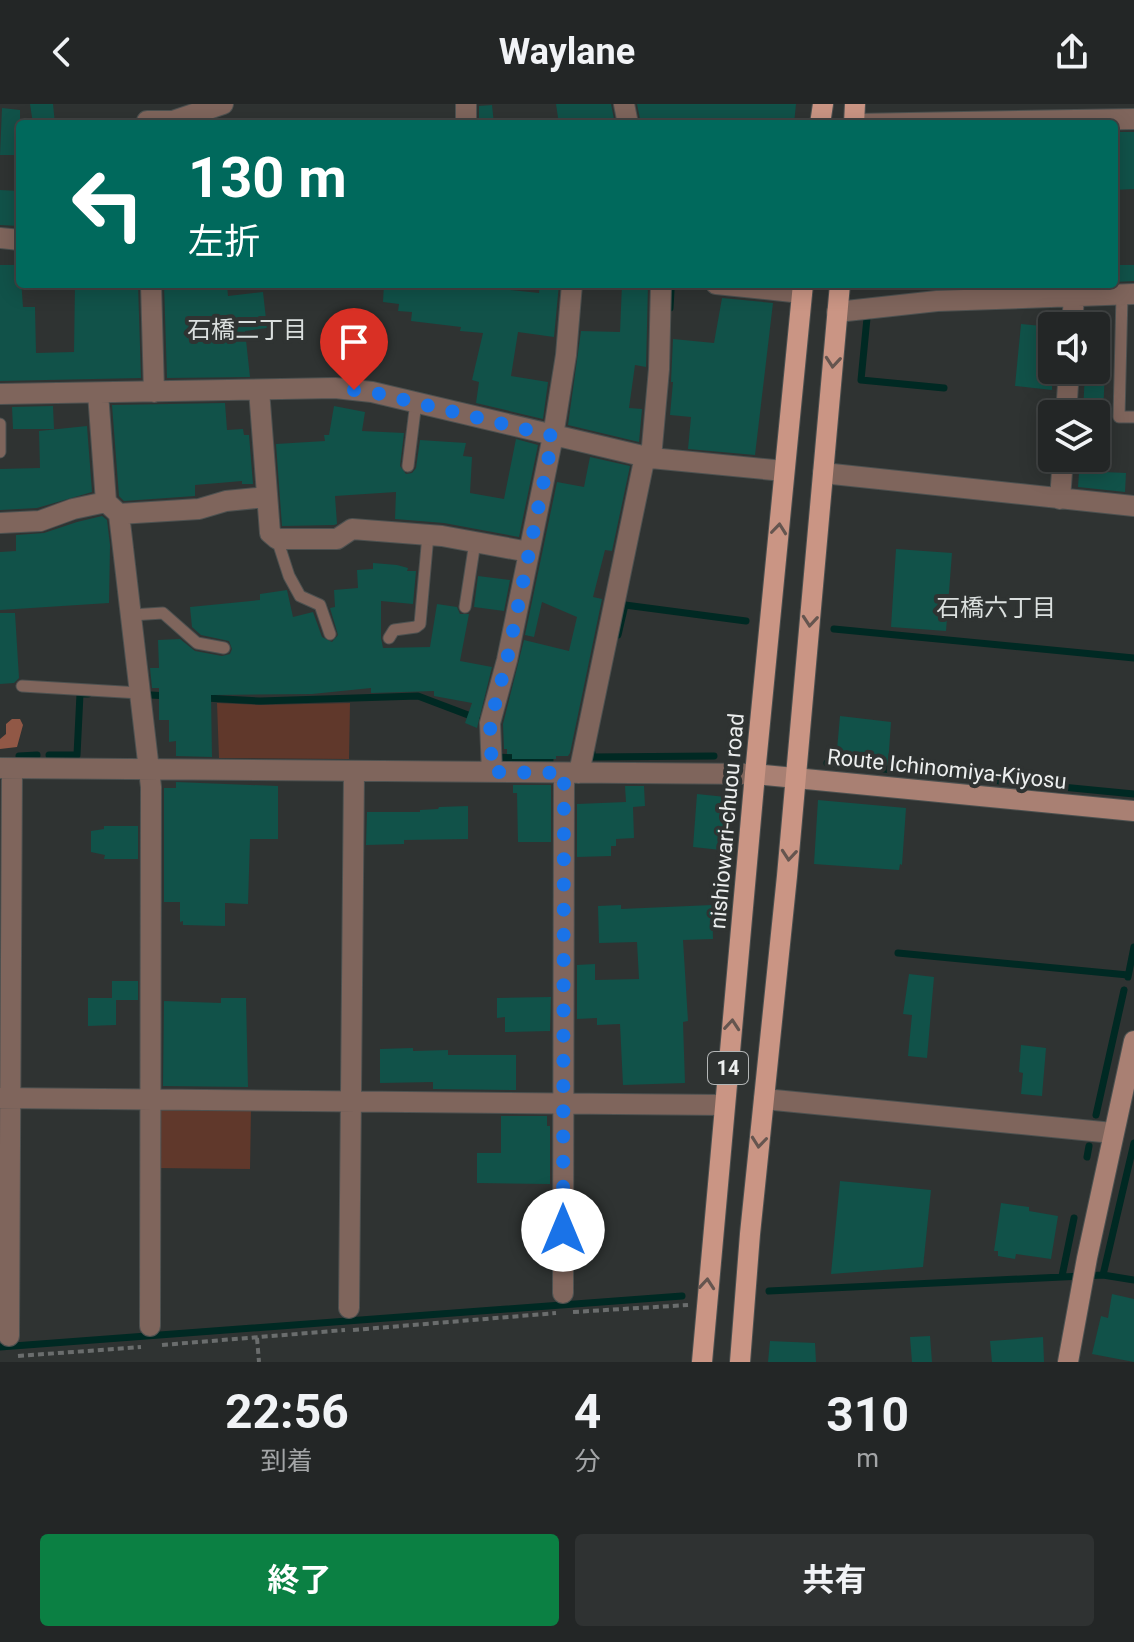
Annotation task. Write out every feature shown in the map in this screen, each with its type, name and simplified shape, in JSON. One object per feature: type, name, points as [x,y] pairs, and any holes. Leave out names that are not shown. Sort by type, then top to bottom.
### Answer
[{"type":"main road","name":"14","points":[[740,1362],[840,288]]},
{"type":"main road","name":"nishiowari-chuou road","points":[[702,1362],[803,289]]},
{"type":"main road","name":"Route Ichinomiya-Kiyosu","points":[[755,774],[1134,811]]},
{"type":"main road","points":[[1068,1362],[1134,1041]]},
{"type":"street","points":[[176,120],[223,104]]},
{"type":"street","points":[[916,120],[1039,112],[1134,119]]},
{"type":"street","points":[[145,116],[167,120]]},
{"type":"street","points":[[151,288],[154,392]]},
{"type":"street","points":[[492,772],[490,723],[507,660],[553,436],[566,355],[572,288]]},
{"type":"street","points":[[563,1293],[563,1103],[572,773],[648,457],[659,369],[661,288]]},
{"type":"street","points":[[837,312],[937,301],[1128,295]]},
{"type":"street","points":[[1073,312],[1074,296]]},
{"type":"street","points":[[0,394],[335,388],[372,392],[648,457],[784,471]]},
{"type":"street","points":[[259,390],[270,533],[277,539],[337,539],[352,529],[428,535],[529,552]]},
{"type":"street","points":[[98,393],[131,615],[151,787],[150,1326]]},
{"type":"street","points":[[1060,499],[1062,472]]},
{"type":"street","points":[[823,473],[1134,506]]},
{"type":"street","points":[[0,523],[40,521],[73,509],[199,509],[226,501],[267,497]]},
{"type":"street","points":[[9,1336],[5,1098],[6,768],[755,774]]},
{"type":"street","points":[[349,1308],[354,771]]},
{"type":"street","points":[[5,1098],[724,1105]]},
{"type":"street","points":[[764,1099],[1113,1133]]},
{"type":"lane","points":[[1128,295],[1119,417],[1134,417]]},
{"type":"lane","points":[[408,466],[416,402]]},
{"type":"lane","points":[[0,424],[0,452]]},
{"type":"lane","points":[[389,638],[394,630],[420,624],[428,535]]},
{"type":"lane","points":[[277,539],[289,576],[300,596],[320,605],[330,634]]},
{"type":"lane","points":[[465,607],[475,542]]},
{"type":"lane","points":[[131,615],[163,613],[197,643],[224,648]]},
{"type":"lane","points":[[22,686],[140,693]]},
{"type":"path","points":[[257,1338],[259,1362]]},
{"type":"shaded area","points":[[217,703],[350,703],[349,759],[219,758]]},
{"type":"shaded area","points":[[12,719],[20,719],[23,725],[17,747],[0,749],[6,724]]},
{"type":"shaded area","points":[[161,1107],[251,1107],[250,1169],[155,1168],[155,1113]]},
{"type":"building","points":[[30,104],[53,104],[55,120],[32,120]]},
{"type":"building","points":[[556,104],[611,104],[614,120],[558,120]]},
{"type":"building","points":[[637,104],[796,104],[794,120],[640,120]]},
{"type":"building","points":[[492,105],[494,120],[479,120],[479,106]]},
{"type":"building","points":[[2,108],[20,110],[20,120],[16,120],[16,155],[0,155]]},
{"type":"building","points":[[1118,132],[1134,132],[1134,189],[1118,190]]},
{"type":"building","points":[[0,190],[16,191],[16,226],[0,225]]},
{"type":"building","points":[[0,265],[16,265],[16,288],[22,288],[23,307],[35,307],[36,353],[74,352],[75,288],[138,288],[141,378],[0,381]]},
{"type":"building","points":[[1118,265],[1134,265],[1134,281],[1118,282]]},
{"type":"building","points":[[164,288],[227,288],[228,296],[263,292],[267,328],[245,331],[250,377],[167,378]]},
{"type":"building","points":[[384,288],[502,288],[539,293],[540,288],[559,288],[554,337],[518,332],[511,376],[548,382],[543,419],[476,403],[479,382],[472,380],[483,333],[411,321],[412,312],[398,311],[399,304],[383,302]]},
{"type":"building","points":[[622,288],[648,288],[646,367],[635,365],[629,408],[642,409],[639,442],[568,425],[581,331],[620,332]]},
{"type":"building","points":[[722,298],[773,303],[755,455],[688,449],[691,417],[670,415],[673,339],[714,343]]},
{"type":"building","points":[[1021,324],[1038,326],[1038,384],[1052,384],[1052,390],[1015,386]]},
{"type":"building","points":[[1084,384],[1104,384],[1104,400],[1084,400]]},
{"type":"building","points":[[225,403],[227,430],[243,429],[244,435],[249,435],[253,484],[242,484],[242,481],[195,485],[195,496],[124,501],[119,496],[112,405]]},
{"type":"building","points":[[53,406],[54,429],[13,429],[12,407]]},
{"type":"building","points":[[334,406],[365,412],[362,431],[404,433],[400,466],[406,474],[416,468],[420,440],[466,443],[463,456],[472,457],[470,493],[504,499],[516,439],[538,445],[519,537],[444,523],[395,519],[396,492],[335,496],[337,524],[334,525],[282,526],[276,444],[325,441],[324,435],[329,435]]},
{"type":"building","points":[[87,426],[92,492],[37,508],[0,510],[0,469],[40,468],[39,431]]},
{"type":"building","points":[[590,457],[630,466],[612,551],[605,550],[593,597],[602,599],[570,753],[568,756],[556,756],[556,759],[512,759],[512,754],[507,754],[507,749],[504,749],[503,724],[524,640],[569,651],[577,617],[542,602],[534,637],[525,635],[557,482],[584,487]]},
{"type":"building","points":[[1079,472],[1126,473],[1125,492],[1078,487]]},
{"type":"building","points":[[102,516],[107,520],[110,545],[109,603],[0,610],[0,552],[16,551],[16,535],[44,533]]},
{"type":"building","points":[[896,549],[952,553],[946,631],[891,627]]},
{"type":"building","points":[[373,563],[397,565],[408,568],[407,571],[416,571],[413,604],[381,601],[383,648],[430,647],[437,604],[457,607],[460,614],[469,614],[460,661],[492,667],[477,728],[465,723],[472,703],[434,696],[434,691],[371,693],[371,688],[312,694],[211,695],[212,757],[176,756],[176,741],[169,742],[169,720],[159,720],[159,688],[152,688],[150,668],[159,668],[158,640],[180,639],[195,651],[222,656],[230,654],[232,649],[229,641],[201,635],[192,627],[190,607],[260,600],[260,594],[287,590],[293,617],[313,612],[322,637],[332,642],[338,635],[330,608],[335,607],[334,590],[358,588],[357,570],[373,569]]},
{"type":"building","points":[[478,576],[510,580],[504,611],[474,607]]},
{"type":"building","points":[[0,613],[15,613],[19,678],[14,683],[0,684]]},
{"type":"building","points":[[840,716],[891,722],[888,765],[836,761]]},
{"type":"building","points":[[176,782],[278,786],[278,839],[250,839],[248,904],[225,903],[225,926],[183,925],[183,921],[180,922],[180,902],[164,902],[164,788],[176,788]]},
{"type":"building","points":[[513,785],[551,785],[551,842],[518,842],[517,793],[513,793]]},
{"type":"building","points":[[625,786],[644,786],[645,806],[633,807],[634,838],[616,839],[616,846],[611,846],[611,856],[577,857],[577,804],[626,802]]},
{"type":"building","points":[[697,794],[726,797],[721,850],[693,847]]},
{"type":"building","points":[[818,800],[906,808],[902,865],[899,870],[814,864]]},
{"type":"building","points":[[468,806],[468,839],[404,840],[404,844],[366,845],[367,812],[420,812],[439,807]]},
{"type":"building","points":[[104,826],[138,826],[138,859],[104,859],[105,855],[91,852],[91,831],[104,829]]},
{"type":"building","points":[[621,905],[621,909],[712,905],[713,939],[683,940],[688,1021],[683,1022],[685,1083],[623,1085],[620,1024],[597,1025],[597,1018],[577,1019],[577,965],[595,964],[595,980],[639,979],[637,942],[599,943],[598,906]]},
{"type":"building","points":[[909,974],[934,977],[927,1058],[908,1056],[912,1015],[903,1014]]},
{"type":"building","points":[[112,981],[138,981],[138,1000],[116,1000],[116,1025],[88,1026],[88,998],[112,998]]},
{"type":"building","points":[[551,997],[550,1031],[505,1032],[505,1017],[497,1018],[497,998]]},
{"type":"building","points":[[221,998],[246,998],[248,1087],[163,1086],[164,1001],[221,1003]]},
{"type":"building","points":[[1021,1045],[1046,1048],[1042,1096],[1021,1094]]},
{"type":"building","points":[[413,1048],[413,1051],[448,1050],[448,1055],[516,1055],[516,1090],[433,1089],[433,1082],[380,1083],[380,1049]]},
{"type":"building","points":[[501,1116],[547,1116],[547,1126],[550,1126],[550,1184],[477,1183],[477,1153],[501,1153]]},
{"type":"building","points":[[840,1181],[931,1190],[923,1267],[831,1274]]},
{"type":"building","points":[[1001,1203],[1058,1216],[1051,1259],[1016,1254],[1015,1259],[998,1256],[998,1251],[994,1251]]},
{"type":"building","points":[[1112,1294],[1134,1299],[1134,1362],[1092,1354],[1101,1316],[1108,1318]]},
{"type":"building","points":[[930,1336],[932,1362],[912,1362],[910,1337]]},
{"type":"building","points":[[1043,1337],[1044,1362],[992,1362],[990,1341]]},
{"type":"building","points":[[770,1341],[815,1343],[816,1362],[768,1362]]},
{"type":"waterway","points":[[670,308],[671,290]]},
{"type":"waterway","points":[[867,318],[861,380],[944,388]]},
{"type":"waterway","points":[[618,635],[625,605],[746,621]]},
{"type":"waterway","points":[[834,629],[1134,658]]},
{"type":"waterway","points":[[49,755],[77,755],[80,694],[88,694]]},
{"type":"waterway","points":[[151,695],[168,696]]},
{"type":"waterway","points":[[205,698],[260,701],[418,696],[476,718]]},
{"type":"waterway","points":[[592,753],[591,757],[714,756]]},
{"type":"waterway","points":[[19,756],[37,755]]},
{"type":"waterway","points":[[498,757],[550,760]]},
{"type":"waterway","points":[[827,763],[922,773]]},
{"type":"waterway","points":[[940,775],[1134,794]]},
{"type":"waterway","points":[[1128,977],[1134,947]]},
{"type":"waterway","points":[[898,953],[1128,975]]},
{"type":"waterway","points":[[1096,1115],[1124,990]]},
{"type":"waterway","points":[[769,1291],[1103,1275],[1134,1143]]},
{"type":"waterway","points":[[1087,1157],[1089,1146]]},
{"type":"waterway","points":[[1062,1276],[1074,1218]]},
{"type":"waterway","points":[[1103,1275],[1134,1280]]},
{"type":"waterway","points":[[0,1347],[682,1296]]},
{"type":"district","name":"石橋二丁目","points":[[247,330]]},
{"type":"district","name":"石橋六丁目","points":[[996,608]]},
{"type":"route","points":[[354,390],[553,436],[507,660],[490,723],[492,772],[564,773],[563,1230]]}]
